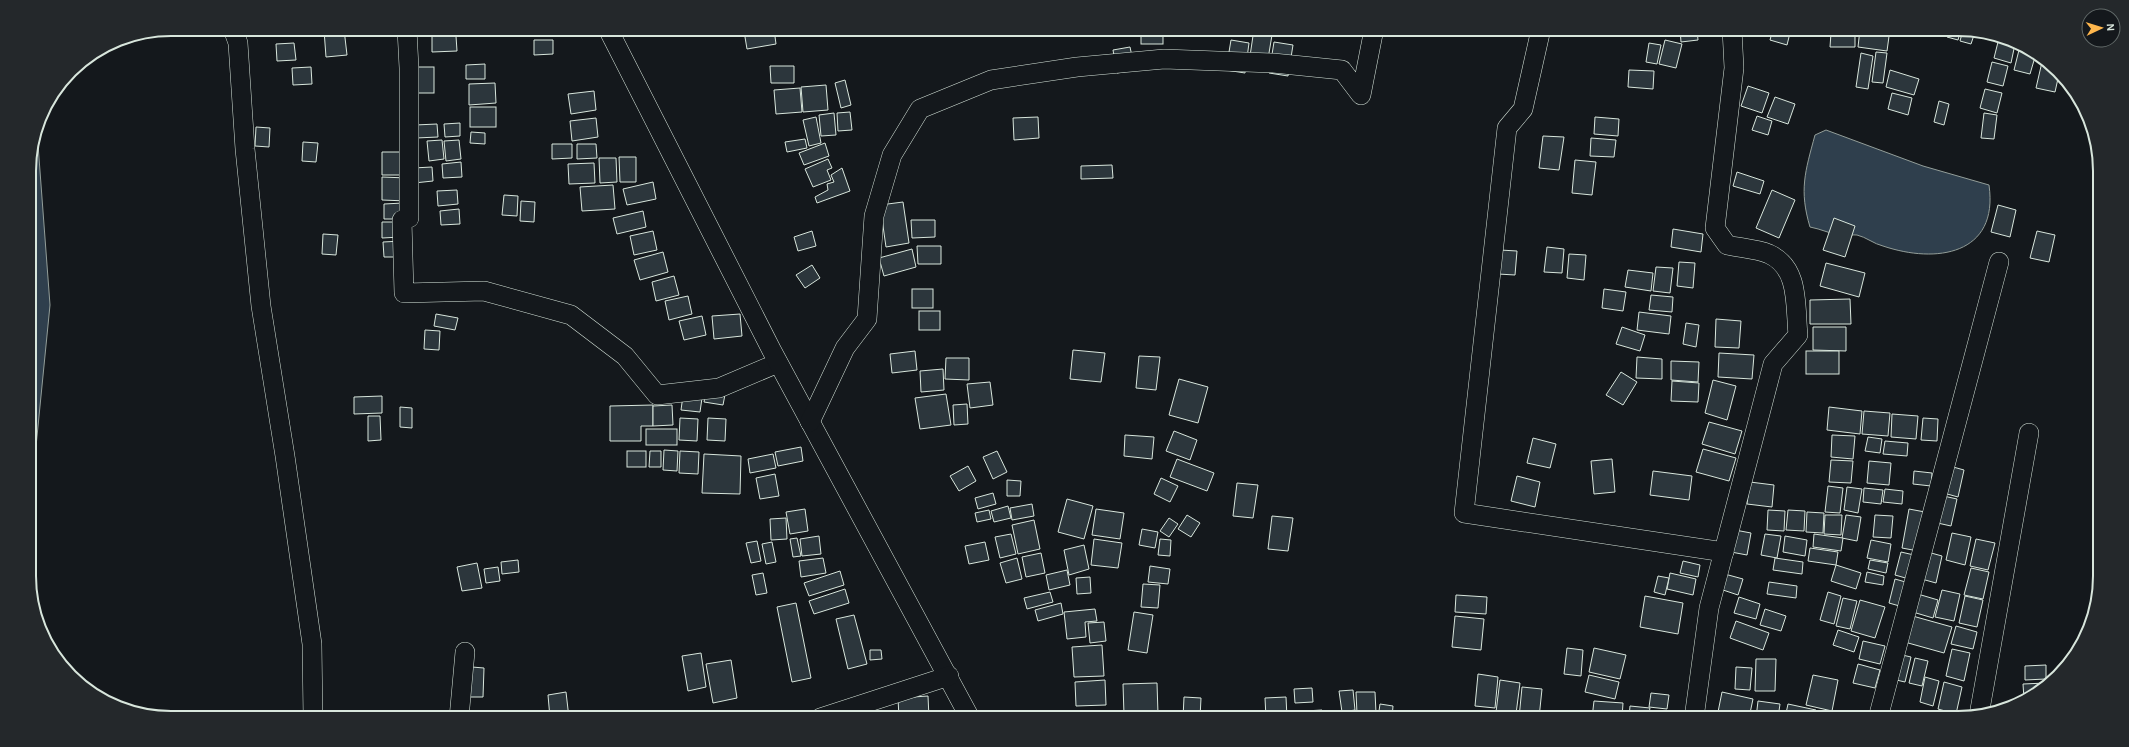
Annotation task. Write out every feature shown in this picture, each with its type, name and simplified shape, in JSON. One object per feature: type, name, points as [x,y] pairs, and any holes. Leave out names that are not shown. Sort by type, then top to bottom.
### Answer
[{"type":"street","points":[[236,36],[238,43],[245,149],[261,306],[286,456],[312,644],[313,711]]},
{"type":"street","points":[[407,36],[409,68],[409,218],[402,220],[404,293],[484,291],[572,315],[625,356],[657,395],[719,388],[778,363]]},
{"type":"street","points":[[612,36],[778,363],[949,676],[966,711]]},
{"type":"street","points":[[810,422],[845,348],[867,319],[874,216],[892,155],[920,109],[991,80],[1077,67],[1164,59],[1273,63],[1342,70],[1361,96],[1373,36]]},
{"type":"street","points":[[1538,36],[1523,108],[1507,128],[1464,513],[1724,552]]},
{"type":"street","points":[[1695,711],[1709,608],[1773,364],[1798,335],[1793,279],[1780,261],[1768,254],[1727,245],[1715,228],[1734,68],[1732,36]]},
{"type":"street","points":[[1880,711],[1999,262]]},
{"type":"street","points":[[1980,709],[2029,433]]},
{"type":"street","points":[[460,711],[465,652]]},
{"type":"street","points":[[842,711],[949,676]]},
{"type":"water","points":[[1826,130],[1923,166],[1989,185],[1989,208],[1984,227],[1974,240],[1960,248],[1942,253],[1923,254],[1903,251],[1876,244],[1857,235],[1842,236],[1810,227],[1804,191],[1806,171],[1815,135]]},
{"type":"water","points":[[38,149],[50,305],[36,446],[36,162]]},
{"type":"building","points":[[324,36],[345,36],[347,55],[326,57]]},
{"type":"building","points":[[432,36],[456,36],[457,51],[432,52]]},
{"type":"building","points":[[745,36],[775,36],[776,44],[747,49]]},
{"type":"building","points":[[1141,36],[1163,36],[1163,44],[1141,44]]},
{"type":"building","points":[[1253,36],[1272,36],[1268,59],[1250,56]]},
{"type":"building","points":[[1681,36],[1698,36],[1698,40],[1681,42]]},
{"type":"building","points":[[1771,36],[1789,36],[1787,45],[1770,40]]},
{"type":"building","points":[[1831,36],[1855,36],[1855,47],[1830,47]]},
{"type":"building","points":[[1859,36],[1889,36],[1887,51],[1858,47]]},
{"type":"building","points":[[1947,36],[1959,36],[1958,40]]},
{"type":"building","points":[[1961,36],[1973,37],[1971,44],[1960,41]]},
{"type":"building","points":[[534,40],[553,40],[553,54],[534,55]]},
{"type":"building","points":[[1231,40],[1249,43],[1245,73],[1226,70]]},
{"type":"building","points":[[1665,40],[1682,44],[1676,68],[1659,64]]},
{"type":"building","points":[[1274,42],[1293,45],[1288,76],[1269,73]]},
{"type":"building","points":[[1998,42],[2014,48],[2011,63],[1994,58]]},
{"type":"building","points":[[294,43],[296,60],[277,61],[276,44]]},
{"type":"building","points":[[1649,43],[1661,45],[1657,64],[1646,62]]},
{"type":"building","points":[[1130,47],[1135,70],[1117,73],[1113,50]]},
{"type":"building","points":[[2019,50],[2034,60],[2030,74],[2014,70]]},
{"type":"building","points":[[1876,52],[1887,53],[1883,83],[1872,82]]},
{"type":"building","points":[[1861,53],[1873,56],[1868,89],[1856,87]]},
{"type":"building","points":[[1992,62],[2008,66],[2003,86],[1987,82]]},
{"type":"building","points":[[485,64],[485,79],[466,79],[466,65]]},
{"type":"building","points":[[2041,65],[2057,81],[2055,92],[2036,88]]},
{"type":"building","points":[[770,66],[794,66],[794,83],[771,83]]},
{"type":"building","points":[[311,67],[312,84],[293,85],[292,68]]},
{"type":"building","points":[[417,67],[434,67],[434,93],[417,93]]},
{"type":"building","points":[[1629,70],[1654,71],[1653,89],[1628,87]]},
{"type":"building","points":[[1890,70],[1919,79],[1914,95],[1886,87]]},
{"type":"building","points":[[845,80],[851,105],[841,108],[835,83]]},
{"type":"building","points":[[495,83],[496,103],[469,105],[469,84]]},
{"type":"building","points":[[826,85],[828,110],[803,112],[801,87]]},
{"type":"building","points":[[1748,86],[1769,93],[1762,113],[1741,106]]},
{"type":"building","points":[[800,88],[802,112],[776,114],[774,90]]},
{"type":"building","points":[[1985,89],[2002,93],[1997,113],[1980,108]]},
{"type":"building","points":[[594,91],[596,110],[571,114],[568,94]]},
{"type":"building","points":[[1892,93],[1912,98],[1908,115],[1888,109]]},
{"type":"building","points":[[1775,97],[1795,104],[1788,124],[1767,117]]},
{"type":"building","points":[[1939,101],[1949,104],[1944,125],[1934,122]]},
{"type":"building","points":[[470,107],[496,107],[496,127],[470,127]]},
{"type":"building","points":[[850,112],[852,130],[838,131],[837,113]]},
{"type":"building","points":[[834,113],[836,135],[821,136],[819,115]]},
{"type":"building","points":[[1984,113],[1997,115],[1994,139],[1981,138]]},
{"type":"building","points":[[1757,116],[1772,121],[1768,135],[1752,130]]},
{"type":"building","points":[[816,117],[821,143],[809,146],[803,120]]},
{"type":"building","points":[[1038,117],[1039,138],[1014,140],[1013,118]]},
{"type":"building","points":[[1595,117],[1619,119],[1618,136],[1594,134]]},
{"type":"building","points":[[596,118],[598,137],[572,141],[570,121]]},
{"type":"building","points":[[460,123],[460,136],[445,137],[444,124]]},
{"type":"building","points":[[437,124],[438,137],[416,138],[415,125]]},
{"type":"building","points":[[256,127],[270,128],[269,147],[255,146]]},
{"type":"building","points":[[471,132],[485,133],[485,144],[470,143]]},
{"type":"building","points":[[1543,136],[1564,137],[1559,170],[1539,168]]},
{"type":"building","points":[[1591,138],[1616,140],[1614,157],[1590,156]]},
{"type":"building","points":[[805,139],[807,148],[787,152],[785,142]]},
{"type":"building","points":[[442,140],[444,159],[429,161],[427,141]]},
{"type":"building","points":[[459,140],[461,159],[446,161],[444,141]]},
{"type":"building","points":[[303,142],[318,143],[316,162],[302,161]]},
{"type":"building","points":[[825,143],[829,156],[804,165],[799,153]]},
{"type":"building","points":[[552,144],[572,144],[572,158],[552,159]]},
{"type":"building","points":[[577,144],[596,144],[597,158],[577,159]]},
{"type":"building","points":[[382,152],[408,152],[407,175],[382,175]]},
{"type":"building","points":[[619,157],[636,157],[636,182],[620,182]]},
{"type":"building","points":[[599,158],[616,158],[617,182],[600,183]]},
{"type":"building","points":[[828,159],[832,168],[827,170],[831,180],[813,187],[805,169]]},
{"type":"building","points":[[1575,160],[1596,162],[1592,195],[1572,193]]},
{"type":"building","points":[[461,162],[462,177],[443,178],[442,164]]},
{"type":"building","points":[[594,163],[595,183],[569,184],[568,164]]},
{"type":"building","points":[[1112,165],[1113,178],[1081,179],[1081,166]]},
{"type":"building","points":[[432,167],[433,181],[414,183],[413,168]]},
{"type":"building","points":[[842,168],[850,191],[817,203],[815,197],[828,190],[827,184],[834,182],[831,175]]},
{"type":"building","points":[[1737,172],[1764,181],[1760,194],[1733,186]]},
{"type":"building","points":[[382,177],[407,178],[407,201],[382,200]]},
{"type":"building","points":[[653,182],[656,199],[627,205],[623,189]]},
{"type":"building","points":[[613,185],[615,209],[582,211],[580,187]]},
{"type":"building","points":[[457,190],[458,204],[438,206],[437,191]]},
{"type":"building","points":[[1772,190],[1795,200],[1779,238],[1756,228]]},
{"type":"building","points":[[504,195],[518,196],[517,216],[502,215]]},
{"type":"building","points":[[521,201],[535,202],[534,222],[520,221]]},
{"type":"building","points":[[903,202],[909,243],[886,247],[880,205]]},
{"type":"building","points":[[403,203],[403,219],[384,219],[384,204]]},
{"type":"building","points":[[1998,205],[2016,210],[2010,237],[1991,232]]},
{"type":"building","points":[[459,209],[460,224],[441,225],[440,211]]},
{"type":"building","points":[[643,211],[646,227],[617,234],[613,218]]},
{"type":"building","points":[[1834,218],[1855,226],[1845,257],[1823,250]]},
{"type":"building","points":[[911,220],[935,220],[935,237],[912,238]]},
{"type":"building","points":[[382,222],[401,222],[401,237],[382,238]]},
{"type":"building","points":[[1673,229],[1703,234],[1701,252],[1671,247]]},
{"type":"building","points":[[653,231],[657,250],[634,255],[630,236]]},
{"type":"building","points":[[812,231],[816,246],[798,251],[794,237]]},
{"type":"building","points":[[2037,231],[2055,235],[2049,262],[2030,258]]},
{"type":"building","points":[[323,234],[338,235],[336,255],[322,254]]},
{"type":"building","points":[[402,241],[402,257],[384,257],[383,242]]},
{"type":"building","points":[[917,246],[941,246],[941,264],[918,264]]},
{"type":"building","points":[[1547,247],[1564,249],[1562,273],[1544,272]]},
{"type":"building","points":[[912,249],[916,267],[884,276],[879,258]]},
{"type":"building","points":[[1500,250],[1517,251],[1515,275],[1498,274]]},
{"type":"building","points":[[663,252],[668,272],[640,280],[634,260]]},
{"type":"building","points":[[1569,254],[1586,255],[1584,280],[1567,278]]},
{"type":"building","points":[[1679,262],[1695,263],[1693,288],[1677,286]]},
{"type":"building","points":[[1826,263],[1865,273],[1859,297],[1820,286]]},
{"type":"building","points":[[812,265],[820,278],[805,288],[796,275]]},
{"type":"building","points":[[1656,267],[1673,268],[1670,293],[1653,291]]},
{"type":"building","points":[[1628,270],[1653,273],[1651,291],[1625,287]]},
{"type":"building","points":[[674,276],[679,295],[656,301],[652,282]]},
{"type":"building","points":[[912,289],[933,289],[933,308],[912,308]]},
{"type":"building","points":[[1604,289],[1626,292],[1623,311],[1602,308]]},
{"type":"building","points":[[1651,295],[1673,297],[1672,312],[1649,310]]},
{"type":"building","points":[[688,296],[692,314],[669,320],[665,301]]},
{"type":"building","points":[[1850,299],[1851,324],[1810,324],[1810,300]]},
{"type":"building","points":[[919,311],[940,311],[940,330],[919,330]]},
{"type":"building","points":[[1639,312],[1671,316],[1669,334],[1637,330]]},
{"type":"building","points":[[436,314],[458,318],[455,330],[434,326]]},
{"type":"building","points":[[740,314],[742,336],[714,339],[712,316]]},
{"type":"building","points":[[702,316],[706,335],[684,340],[679,321]]},
{"type":"building","points":[[1716,319],[1741,321],[1739,348],[1715,347]]},
{"type":"building","points":[[1686,323],[1699,325],[1696,347],[1683,344]]},
{"type":"building","points":[[1622,327],[1645,335],[1640,351],[1616,344]]},
{"type":"building","points":[[1813,327],[1846,327],[1846,351],[1813,350]]},
{"type":"building","points":[[425,330],[440,331],[439,350],[424,349]]},
{"type":"building","points":[[1073,350],[1105,353],[1101,382],[1070,379]]},
{"type":"building","points":[[915,351],[917,370],[892,373],[890,354]]},
{"type":"building","points":[[1806,351],[1839,351],[1839,374],[1806,374]]},
{"type":"building","points":[[1719,353],[1754,355],[1752,379],[1718,377]]},
{"type":"building","points":[[1139,356],[1160,357],[1156,390],[1136,388]]},
{"type":"building","points":[[1637,357],[1662,359],[1662,379],[1636,378]]},
{"type":"building","points":[[946,358],[969,358],[969,380],[945,379]]},
{"type":"building","points":[[1671,361],[1699,362],[1698,382],[1671,380]]},
{"type":"building","points":[[943,369],[944,390],[921,392],[920,371]]},
{"type":"building","points":[[1621,372],[1637,382],[1623,405],[1606,395]]},
{"type":"building","points":[[1179,379],[1208,387],[1198,423],[1169,415]]},
{"type":"building","points":[[708,380],[727,384],[723,405],[704,402]]},
{"type":"building","points":[[1713,380],[1736,386],[1727,420],[1705,413]]},
{"type":"building","points":[[1672,381],[1699,383],[1698,402],[1671,401]]},
{"type":"building","points":[[990,382],[993,405],[970,408],[967,384]]},
{"type":"building","points":[[684,388],[703,391],[700,412],[681,410]]},
{"type":"building","points":[[946,394],[951,425],[920,429],[915,398]]},
{"type":"building","points":[[382,396],[382,413],[354,414],[354,397]]},
{"type":"building","points":[[967,404],[968,424],[954,425],[953,405]]},
{"type":"building","points":[[653,405],[653,426],[641,426],[641,441],[610,441],[610,406]]},
{"type":"building","points":[[672,405],[673,425],[653,426],[653,406]]},
{"type":"building","points":[[400,407],[412,408],[412,428],[400,427]]},
{"type":"building","points":[[1829,407],[1862,411],[1860,434],[1827,430]]},
{"type":"building","points":[[1864,411],[1890,413],[1888,436],[1862,434]]},
{"type":"building","points":[[1892,414],[1918,416],[1916,439],[1891,437]]},
{"type":"building","points":[[368,416],[380,416],[381,440],[368,441]]},
{"type":"building","points":[[680,418],[698,419],[697,441],[679,440]]},
{"type":"building","points":[[708,418],[726,419],[725,441],[707,440]]},
{"type":"building","points":[[1923,418],[1938,419],[1937,441],[1921,440]]},
{"type":"building","points":[[1709,422],[1742,431],[1735,454],[1702,444]]},
{"type":"building","points":[[646,429],[677,429],[677,445],[646,445]]},
{"type":"building","points":[[1174,431],[1197,440],[1190,460],[1166,451]]},
{"type":"building","points":[[1125,435],[1154,437],[1152,459],[1124,456]]},
{"type":"building","points":[[1832,435],[1855,436],[1853,459],[1831,457]]},
{"type":"building","points":[[1868,437],[1882,439],[1880,453],[1865,451]]},
{"type":"building","points":[[1533,438],[1556,444],[1550,468],[1527,463]]},
{"type":"building","points":[[1885,441],[1908,443],[1907,456],[1883,454]]},
{"type":"building","points":[[801,447],[803,461],[778,466],[775,452]]},
{"type":"building","points":[[1703,449],[1736,458],[1729,481],[1696,472]]},
{"type":"building","points":[[664,450],[678,451],[677,471],[663,470]]},
{"type":"building","points":[[627,451],[646,451],[646,467],[627,467]]},
{"type":"building","points":[[650,451],[661,451],[661,467],[649,467]]},
{"type":"building","points":[[680,451],[699,452],[698,474],[679,473]]},
{"type":"building","points":[[997,451],[1007,472],[993,479],[983,457]]},
{"type":"building","points":[[704,454],[741,456],[740,494],[702,493]]},
{"type":"building","points":[[773,454],[776,468],[750,473],[748,459]]},
{"type":"building","points":[[1177,459],[1214,473],[1207,491],[1170,477]]},
{"type":"building","points":[[1612,459],[1615,492],[1594,494],[1591,461]]},
{"type":"building","points":[[1831,460],[1853,461],[1851,483],[1829,482]]},
{"type":"building","points":[[1869,461],[1891,463],[1889,485],[1867,483]]},
{"type":"building","points":[[1946,465],[1964,470],[1958,497],[1940,492]]},
{"type":"building","points":[[968,466],[976,481],[959,491],[950,476]]},
{"type":"building","points":[[1653,471],[1692,476],[1689,500],[1650,495]]},
{"type":"building","points":[[1914,471],[1932,473],[1931,486],[1913,484]]},
{"type":"building","points":[[775,474],[779,496],[760,499],[756,478]]},
{"type":"building","points":[[1517,476],[1540,482],[1535,507],[1511,501]]},
{"type":"building","points":[[1161,478],[1178,486],[1170,502],[1154,494]]},
{"type":"building","points":[[1007,480],[1021,481],[1020,496],[1007,496]]},
{"type":"building","points":[[1750,482],[1774,485],[1772,507],[1747,504]]},
{"type":"building","points":[[1237,483],[1258,485],[1253,518],[1233,516]]},
{"type":"building","points":[[1828,486],[1843,488],[1840,513],[1825,512]]},
{"type":"building","points":[[1847,487],[1862,489],[1858,513],[1844,510]]},
{"type":"building","points":[[1864,488],[1883,490],[1881,504],[1863,502]]},
{"type":"building","points":[[1885,489],[1903,491],[1902,504],[1883,502]]},
{"type":"building","points":[[993,493],[996,504],[978,509],[975,498]]},
{"type":"building","points":[[1939,495],[1957,499],[1951,526],[1933,522]]},
{"type":"building","points":[[1067,499],[1093,506],[1084,539],[1058,532]]},
{"type":"building","points":[[1032,504],[1034,516],[1012,520],[1010,508]]},
{"type":"building","points":[[1008,506],[1011,518],[994,522],[991,511]]},
{"type":"building","points":[[805,509],[808,531],[790,534],[786,512]]},
{"type":"building","points":[[1096,509],[1124,513],[1120,539],[1092,535]]},
{"type":"building","points":[[1909,509],[1925,512],[1918,551],[1902,548]]},
{"type":"building","points":[[989,510],[991,519],[977,522],[975,513]]},
{"type":"building","points":[[1768,510],[1785,511],[1784,531],[1767,530]]},
{"type":"building","points":[[1788,510],[1805,511],[1804,531],[1786,530]]},
{"type":"building","points":[[1807,512],[1824,513],[1823,533],[1806,532]]},
{"type":"building","points":[[1187,515],[1200,523],[1191,537],[1178,529]]},
{"type":"building","points":[[1825,515],[1842,515],[1841,535],[1824,534]]},
{"type":"building","points":[[1846,515],[1861,517],[1857,541],[1842,538]]},
{"type":"building","points":[[1875,515],[1893,516],[1891,538],[1873,537]]},
{"type":"building","points":[[1272,516],[1293,518],[1288,551],[1268,549]]},
{"type":"building","points":[[786,518],[787,539],[771,540],[770,519]]},
{"type":"building","points":[[1169,518],[1178,524],[1169,537],[1160,531]]},
{"type":"building","points":[[1034,520],[1040,549],[1018,554],[1012,525]]},
{"type":"building","points":[[1142,529],[1158,532],[1155,548],[1139,545]]},
{"type":"building","points":[[1735,530],[1751,533],[1747,555],[1731,552]]},
{"type":"building","points":[[1952,533],[1971,537],[1965,565],[1946,560]]},
{"type":"building","points":[[1011,534],[1016,554],[1000,558],[995,537]]},
{"type":"building","points":[[1765,534],[1781,536],[1777,558],[1761,555]]},
{"type":"building","points":[[1814,534],[1843,538],[1841,551],[1813,547]]},
{"type":"building","points":[[819,536],[821,554],[802,556],[800,539]]},
{"type":"building","points":[[1785,536],[1807,540],[1805,556],[1783,552]]},
{"type":"building","points":[[797,538],[801,556],[793,557],[790,539]]},
{"type":"building","points":[[1094,539],[1122,543],[1118,568],[1091,565]]},
{"type":"building","points":[[1160,539],[1171,540],[1170,556],[1158,555]]},
{"type":"building","points":[[1976,539],[1995,543],[1988,570],[1970,566]]},
{"type":"building","points":[[1871,540],[1891,544],[1888,562],[1867,558]]},
{"type":"building","points":[[757,541],[761,561],[751,563],[746,543]]},
{"type":"building","points":[[772,542],[776,562],[766,564],[762,544]]},
{"type":"building","points":[[985,542],[989,560],[969,564],[965,546]]},
{"type":"building","points":[[1084,545],[1089,569],[1069,575],[1064,550]]},
{"type":"building","points":[[1810,548],[1838,552],[1836,565],[1808,561]]},
{"type":"building","points":[[1924,551],[1942,556],[1936,583],[1918,578]]},
{"type":"building","points":[[1901,552],[1914,555],[1909,579],[1895,575]]},
{"type":"building","points":[[1041,553],[1045,573],[1026,577],[1022,557]]},
{"type":"building","points":[[823,558],[826,573],[801,577],[799,561]]},
{"type":"building","points":[[1017,558],[1022,579],[1006,583],[1000,563]]},
{"type":"building","points":[[1775,558],[1803,562],[1802,574],[1773,570]]},
{"type":"building","points":[[518,560],[519,572],[502,574],[501,562]]},
{"type":"building","points":[[1870,560],[1888,563],[1886,573],[1868,569]]},
{"type":"building","points":[[1683,561],[1700,565],[1698,577],[1680,573]]},
{"type":"building","points":[[477,563],[482,588],[462,591],[457,567]]},
{"type":"building","points":[[1836,565],[1861,573],[1856,589],[1831,581]]},
{"type":"building","points":[[1150,566],[1170,569],[1168,584],[1148,582]]},
{"type":"building","points":[[498,567],[500,581],[486,583],[484,569]]},
{"type":"building","points":[[1971,568],[1989,572],[1983,599],[1964,595]]},
{"type":"building","points":[[1067,570],[1070,585],[1049,590],[1046,575]]},
{"type":"building","points":[[840,571],[844,585],[809,596],[804,583]]},
{"type":"building","points":[[1867,572],[1884,576],[1883,585],[1865,582]]},
{"type":"building","points":[[763,573],[767,593],[756,595],[752,575]]},
{"type":"building","points":[[1670,573],[1696,579],[1693,595],[1667,589]]},
{"type":"building","points":[[1721,573],[1743,579],[1738,595],[1717,588]]},
{"type":"building","points":[[1658,576],[1669,578],[1665,595],[1654,592]]},
{"type":"building","points":[[1090,577],[1091,593],[1077,594],[1076,578]]},
{"type":"building","points":[[1895,579],[1909,583],[1903,607],[1889,603]]},
{"type":"building","points":[[1769,582],[1797,586],[1796,598],[1767,594]]},
{"type":"building","points":[[1143,584],[1160,585],[1158,608],[1141,607]]},
{"type":"building","points":[[845,589],[849,603],[814,614],[809,601]]},
{"type":"building","points":[[1942,590],[1960,594],[1954,621],[1935,617]]},
{"type":"building","points":[[1050,592],[1053,602],[1027,609],[1024,598]]},
{"type":"building","points":[[1828,592],[1841,596],[1834,624],[1820,620]]},
{"type":"building","points":[[1911,592],[1938,600],[1933,618],[1906,610]]},
{"type":"building","points":[[1456,595],[1487,597],[1486,614],[1455,612]]},
{"type":"building","points":[[1645,596],[1683,603],[1678,634],[1640,627]]},
{"type":"building","points":[[1965,596],[1983,600],[1977,627],[1959,623]]},
{"type":"building","points":[[1739,597],[1760,604],[1756,619],[1734,613]]},
{"type":"building","points":[[1843,598],[1857,601],[1850,629],[1836,626]]},
{"type":"building","points":[[1860,600],[1885,607],[1875,638],[1851,631]]},
{"type":"building","points":[[796,603],[811,678],[792,682],[777,607]]},
{"type":"building","points":[[1061,603],[1063,614],[1038,621],[1035,610]]},
{"type":"building","points":[[1095,609],[1097,621],[1085,622],[1086,637],[1067,639],[1064,612]]},
{"type":"building","points":[[1765,609],[1786,616],[1781,631],[1760,625]]},
{"type":"building","points":[[1134,612],[1153,615],[1147,653],[1128,650]]},
{"type":"building","points":[[854,615],[867,664],[848,669],[836,619]]},
{"type":"building","points":[[1909,615],[1952,627],[1944,653],[1901,641]]},
{"type":"building","points":[[1455,616],[1484,619],[1481,650],[1452,647]]},
{"type":"building","points":[[1736,621],[1769,633],[1763,650],[1730,638]]},
{"type":"building","points":[[1104,622],[1106,641],[1090,643],[1088,623]]},
{"type":"building","points":[[1956,626],[1977,632],[1973,649],[1951,644]]},
{"type":"building","points":[[1838,630],[1859,637],[1854,652],[1833,645]]},
{"type":"building","points":[[1863,641],[1885,646],[1880,664],[1859,659]]},
{"type":"building","points":[[1102,645],[1104,676],[1074,677],[1072,647]]},
{"type":"building","points":[[1567,648],[1583,650],[1581,676],[1564,674]]},
{"type":"building","points":[[1594,648],[1626,655],[1620,679],[1589,672]]},
{"type":"building","points":[[1952,649],[1970,653],[1964,681],[1946,676]]},
{"type":"building","points":[[870,650],[881,650],[882,659],[870,660]]},
{"type":"building","points":[[701,653],[706,687],[688,691],[682,656]]},
{"type":"building","points":[[1898,654],[1911,657],[1905,682],[1892,679]]},
{"type":"building","points":[[1915,658],[1928,661],[1922,686],[1909,683]]},
{"type":"building","points":[[1756,659],[1776,659],[1775,691],[1755,691]]},
{"type":"building","points":[[731,660],[737,698],[713,703],[706,664]]},
{"type":"building","points":[[1858,664],[1880,670],[1875,688],[1853,683]]},
{"type":"building","points":[[2046,665],[2046,678],[2025,680],[2025,666]]},
{"type":"building","points":[[472,667],[484,668],[483,697],[470,697]]},
{"type":"building","points":[[1736,667],[1752,668],[1750,690],[1735,689]]},
{"type":"building","points":[[1478,674],[1498,677],[1495,708],[1475,706]]},
{"type":"building","points":[[1589,675],[1619,682],[1615,699],[1585,692]]},
{"type":"building","points":[[1813,675],[1838,680],[1832,711],[1806,705]]},
{"type":"building","points":[[1925,677],[1939,681],[1933,706],[1920,702]]},
{"type":"building","points":[[1105,680],[1106,705],[1076,706],[1075,682]]},
{"type":"building","points":[[1500,680],[1520,683],[1516,711],[1496,711]]},
{"type":"building","points":[[1944,682],[1962,687],[1957,711],[1945,711],[1938,709]]},
{"type":"building","points":[[1157,683],[1158,711],[1124,711],[1123,684]]},
{"type":"building","points":[[2040,683],[2024,694],[2023,684]]},
{"type":"building","points":[[1522,687],[1542,689],[1540,711],[1520,711]]},
{"type":"building","points":[[1312,688],[1313,702],[1295,703],[1294,689]]},
{"type":"building","points":[[1353,690],[1355,710],[1342,711],[1339,691]]},
{"type":"building","points":[[566,692],[568,711],[549,711],[548,695]]},
{"type":"building","points":[[1356,692],[1375,692],[1376,711],[1357,711]]},
{"type":"building","points":[[1722,692],[1753,699],[1750,711],[1718,711]]},
{"type":"building","points":[[1651,693],[1669,695],[1667,709],[1649,707]]},
{"type":"building","points":[[928,696],[929,711],[899,711],[898,698]]},
{"type":"building","points":[[1184,697],[1201,698],[1200,711],[1183,711]]},
{"type":"building","points":[[1286,697],[1287,711],[1266,711],[1265,698]]},
{"type":"building","points":[[1594,701],[1623,703],[1622,711],[1593,711]]},
{"type":"building","points":[[1758,701],[1780,704],[1779,711],[1757,711]]},
{"type":"building","points":[[1380,704],[1393,706],[1393,711],[1379,711]]},
{"type":"building","points":[[1788,704],[1816,710],[1816,711],[1786,711]]},
{"type":"building","points":[[1630,706],[1650,708],[1649,711],[1630,711]]}]
